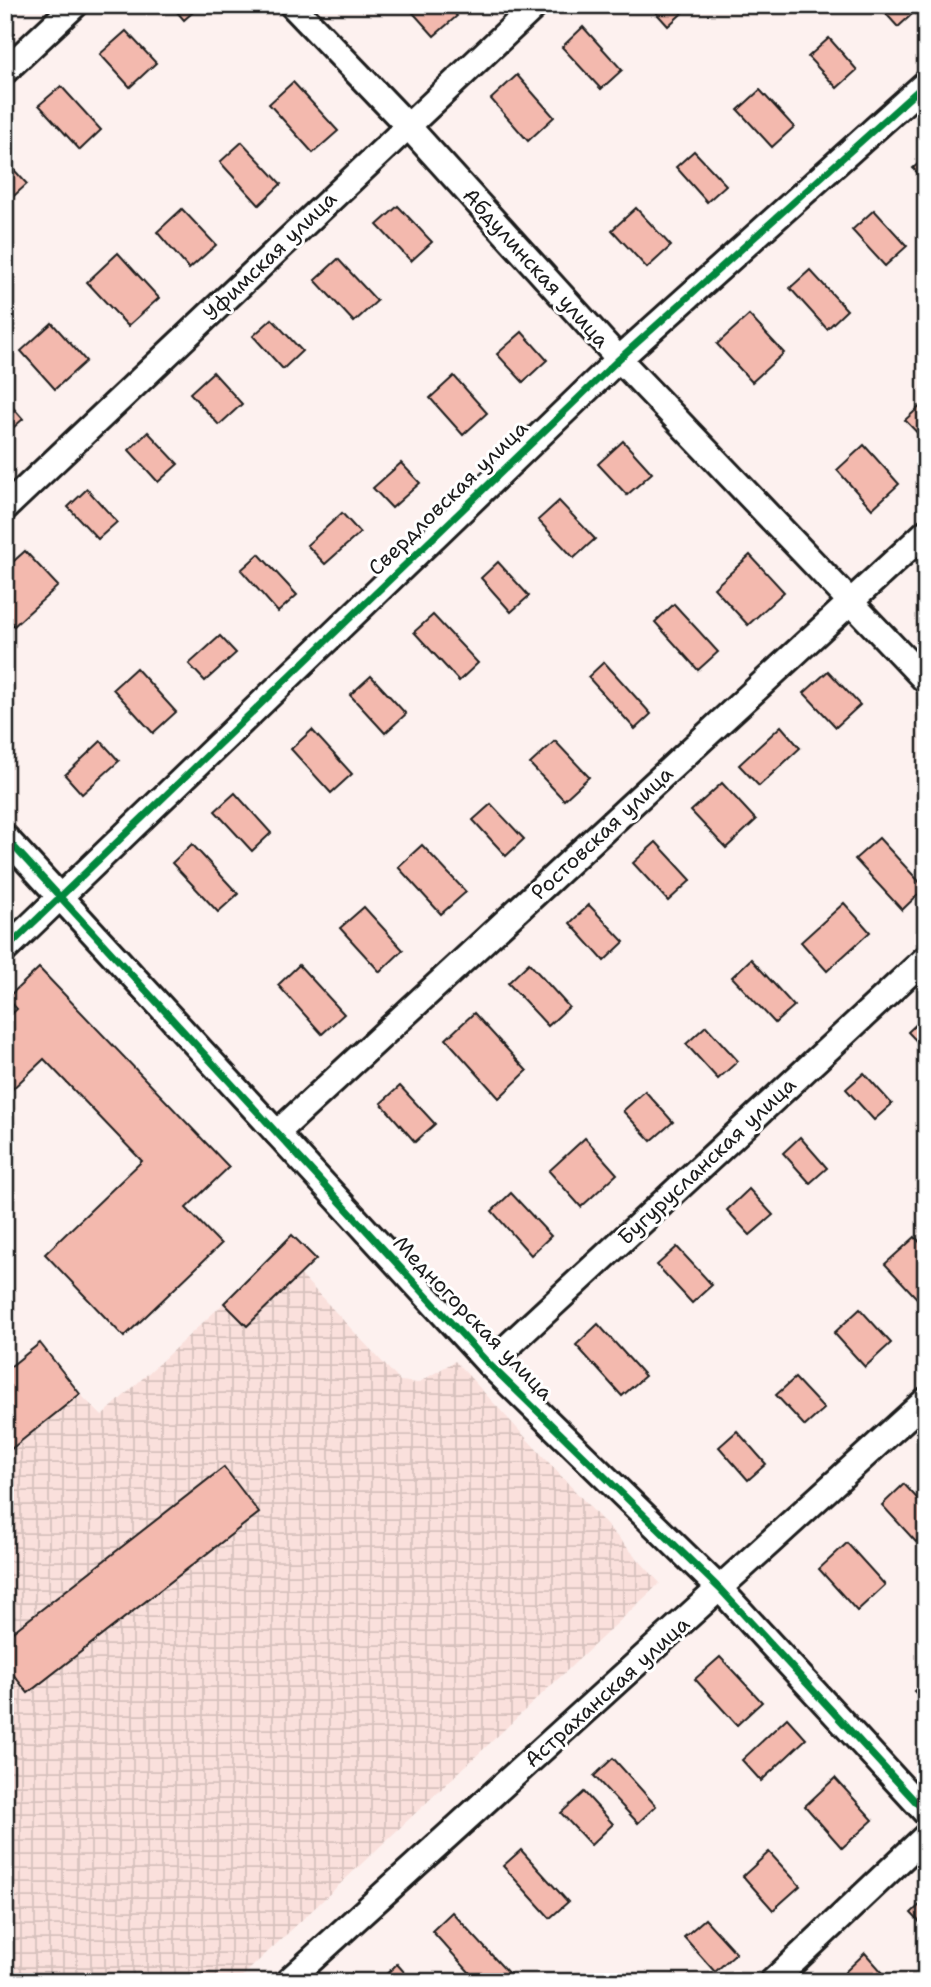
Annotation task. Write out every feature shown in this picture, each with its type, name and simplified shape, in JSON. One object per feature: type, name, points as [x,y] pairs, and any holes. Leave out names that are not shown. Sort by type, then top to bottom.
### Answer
[{"type":"street","points":[[5,71],[75,5]]},
{"type":"street","name":"Абдулинская улица","points":[[292,5],[407,125],[619,359],[926,681]]},
{"type":"street","name":"Уфимская улица","points":[[5,508],[536,5]]},
{"type":"street","name":"Свердловская улица","points":[[5,950],[619,359],[926,83]]},
{"type":"street","name":"Ростовская улица","points":[[277,1133],[926,532]]},
{"type":"street","name":"Медногорская улица","points":[[5,837],[489,1364],[720,1589],[926,1813]]},
{"type":"street","name":"Бугурусланская улица","points":[[489,1364],[926,958]]},
{"type":"street","name":"Астраханская улица","points":[[287,1982],[926,1399]]},
{"type":"street","points":[[772,1982],[926,1836]]},
{"type":"shaded area","points":[[300,1274],[400,1381],[418,1383],[455,1361],[660,1583],[236,1982],[5,1982],[5,1454],[80,1394],[102,1416],[224,1303],[247,1326]]},
{"type":"building","points":[[171,5],[201,5],[184,20]]},
{"type":"building","points":[[406,5],[447,5],[457,16],[434,36]]},
{"type":"building","points":[[649,5],[691,5],[668,26]]},
{"type":"building","points":[[878,5],[922,5],[898,27]]},
{"type":"building","points":[[583,27],[622,70],[601,89],[562,47]]},
{"type":"building","points":[[126,31],[156,63],[130,87],[100,54]]},
{"type":"building","points":[[829,38],[857,70],[837,88],[808,57]]},
{"type":"building","points":[[517,75],[554,117],[528,141],[491,99]]},
{"type":"building","points":[[293,82],[338,131],[313,153],[269,104]]},
{"type":"building","points":[[61,86],[101,130],[80,150],[39,105]]},
{"type":"building","points":[[760,90],[794,127],[772,147],[738,110]]},
{"type":"building","points":[[242,142],[281,184],[259,205],[220,162]]},
{"type":"building","points":[[694,151],[726,185],[707,202],[676,167]]},
{"type":"building","points":[[926,157],[926,182],[913,168]]},
{"type":"building","points":[[5,160],[27,184],[5,204]]},
{"type":"building","points":[[398,206],[432,242],[411,261],[377,225]]},
{"type":"building","points":[[636,208],[671,246],[647,268],[612,230]]},
{"type":"building","points":[[182,209],[216,245],[189,269],[157,232]]},
{"type":"building","points":[[874,210],[907,246],[885,266],[852,230]]},
{"type":"building","points":[[118,253],[159,298],[128,326],[87,282]]},
{"type":"building","points":[[338,259],[377,301],[354,322],[315,280]]},
{"type":"building","points":[[810,270],[847,310],[827,329],[790,288]]},
{"type":"building","points":[[749,315],[784,353],[752,382],[717,344]]},
{"type":"building","points":[[272,319],[302,351],[283,369],[253,336]]},
{"type":"building","points":[[52,323],[86,361],[55,389],[21,351]]},
{"type":"building","points":[[522,332],[547,360],[523,382],[497,354]]},
{"type":"building","points":[[213,372],[242,404],[219,425],[190,393]]},
{"type":"building","points":[[454,376],[487,413],[463,435],[430,398]]},
{"type":"building","points":[[926,401],[926,442],[905,420]]},
{"type":"building","points":[[8,402],[23,419],[5,435],[5,405]]},
{"type":"building","points":[[148,432],[178,464],[158,482],[129,450]]},
{"type":"building","points":[[623,441],[652,473],[627,495],[598,464]]},
{"type":"building","points":[[864,445],[899,484],[872,509],[837,470]]},
{"type":"building","points":[[401,463],[420,483],[392,508],[373,488]]},
{"type":"building","points":[[87,489],[117,522],[98,539],[68,507]]},
{"type":"building","points":[[559,501],[595,539],[574,558],[538,520]]},
{"type":"building","points":[[342,513],[360,533],[325,564],[307,545]]},
{"type":"building","points":[[25,551],[58,586],[14,626],[5,616],[5,569]]},
{"type":"building","points":[[259,554],[297,595],[278,612],[241,570]]},
{"type":"building","points":[[750,555],[784,592],[748,625],[714,588]]},
{"type":"building","points":[[498,562],[529,596],[511,612],[481,578]]},
{"type":"building","points":[[674,604],[718,652],[698,670],[655,622]]},
{"type":"building","points":[[433,615],[478,663],[459,681],[414,632]]},
{"type":"building","points":[[220,636],[236,653],[205,681],[189,664]]},
{"type":"building","points":[[604,662],[651,714],[635,729],[588,677]]},
{"type":"building","points":[[136,668],[176,712],[153,733],[113,689]]},
{"type":"building","points":[[828,671],[860,705],[836,727],[804,693]]},
{"type":"building","points":[[371,676],[406,714],[385,733],[350,695]]},
{"type":"building","points":[[781,726],[800,748],[759,786],[739,765]]},
{"type":"building","points":[[312,730],[352,774],[331,793],[291,749]]},
{"type":"building","points":[[101,741],[119,761],[82,794],[65,775]]},
{"type":"building","points":[[555,741],[589,777],[564,800],[530,764]]},
{"type":"building","points":[[722,783],[756,820],[726,848],[691,811]]},
{"type":"building","points":[[235,793],[271,833],[252,851],[215,811]]},
{"type":"building","points":[[491,804],[524,839],[506,856],[473,820]]},
{"type":"building","points":[[879,838],[925,888],[902,910],[855,859]]},
{"type":"building","points":[[656,842],[691,880],[668,901],[633,863]]},
{"type":"building","points":[[192,844],[238,894],[218,912],[172,863]]},
{"type":"building","points":[[422,845],[466,892],[441,914],[398,867]]},
{"type":"building","points":[[844,903],[870,932],[827,971],[801,942]]},
{"type":"building","points":[[589,905],[624,942],[604,961],[570,923]]},
{"type":"building","points":[[364,907],[403,950],[380,972],[340,928]]},
{"type":"building","points":[[751,959],[794,1006],[775,1023],[732,977]]},
{"type":"building","points":[[529,963],[569,1007],[548,1026],[508,983]]},
{"type":"building","points":[[299,965],[344,1014],[322,1034],[278,985]]},
{"type":"building","points":[[39,968],[229,1167],[186,1208],[221,1244],[124,1337],[45,1254],[142,1161],[44,1059],[5,1096],[5,1020],[17,1009],[7,998]]},
{"type":"building","points":[[474,1013],[527,1071],[499,1098],[446,1039]]},
{"type":"building","points":[[926,1015],[926,1051],[908,1032]]},
{"type":"building","points":[[706,1026],[738,1061],[718,1079],[686,1044]]},
{"type":"building","points":[[864,1073],[892,1104],[874,1120],[846,1089]]},
{"type":"building","points":[[400,1086],[435,1124],[415,1142],[381,1103]]},
{"type":"building","points":[[645,1091],[673,1122],[651,1141],[623,1111]]},
{"type":"building","points":[[800,1137],[827,1168],[810,1183],[783,1153]]},
{"type":"building","points":[[585,1138],[617,1174],[581,1207],[549,1171]]},
{"type":"building","points":[[749,1189],[773,1215],[750,1235],[727,1210]]},
{"type":"building","points":[[511,1193],[551,1236],[531,1255],[492,1211]]},
{"type":"building","points":[[292,1235],[316,1259],[247,1326],[224,1303]]},
{"type":"building","points":[[915,1237],[926,1249],[926,1308],[885,1264]]},
{"type":"building","points":[[677,1247],[712,1285],[692,1303],[657,1265]]},
{"type":"building","points":[[860,1309],[891,1343],[865,1367],[834,1333]]},
{"type":"building","points":[[598,1324],[645,1376],[622,1396],[576,1345]]},
{"type":"building","points":[[40,1343],[80,1394],[5,1454],[5,1371]]},
{"type":"building","points":[[795,1378],[824,1409],[805,1426],[776,1395]]},
{"type":"building","points":[[737,1431],[766,1464],[748,1480],[719,1447]]},
{"type":"building","points":[[224,1467],[259,1513],[28,1693],[5,1664],[5,1638]]},
{"type":"building","points":[[904,1484],[926,1508],[926,1533],[916,1542],[882,1505]]},
{"type":"building","points":[[847,1543],[885,1585],[857,1611],[819,1569]]},
{"type":"building","points":[[720,1657],[762,1702],[737,1725],[695,1679]]},
{"type":"building","points":[[926,1680],[926,1703],[914,1691]]},
{"type":"building","points":[[787,1718],[806,1739],[761,1781],[742,1760]]},
{"type":"building","points":[[613,1758],[656,1806],[638,1823],[594,1776]]},
{"type":"building","points":[[835,1778],[873,1820],[842,1848],[805,1806]]},
{"type":"building","points":[[584,1792],[613,1824],[591,1845],[561,1813]]},
{"type":"building","points":[[521,1850],[568,1902],[550,1918],[503,1866]]},
{"type":"building","points":[[769,1852],[800,1886],[773,1910],[743,1876]]},
{"type":"building","points":[[926,1899],[926,1929],[911,1913]]},
{"type":"building","points":[[452,1912],[511,1976],[505,1982],[478,1982],[432,1931]]},
{"type":"building","points":[[705,1919],[736,1953],[715,1972],[684,1937]]},
{"type":"building","points":[[865,1953],[891,1982],[854,1982],[845,1972]]},
{"type":"building","points":[[397,1964],[413,1982],[378,1982]]},
{"type":"cycle path","points":[[5,950],[619,359],[926,83]]},
{"type":"cycle path","points":[[5,837],[489,1364],[720,1589],[926,1813]]}]
